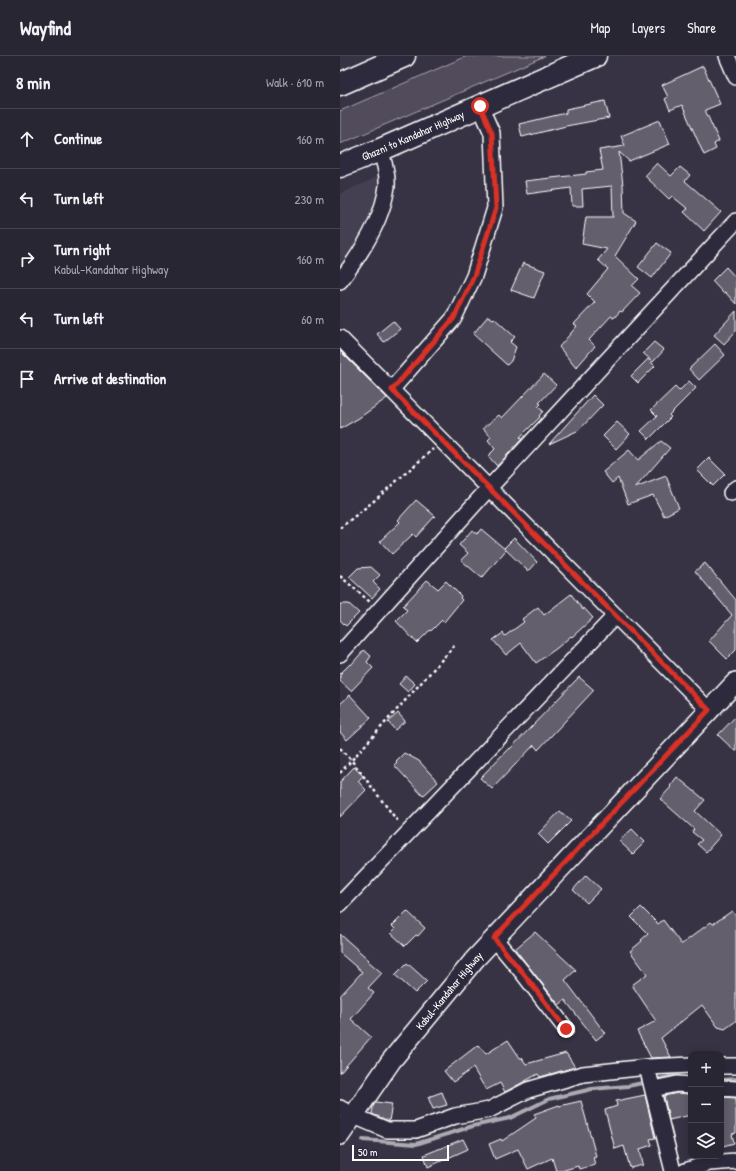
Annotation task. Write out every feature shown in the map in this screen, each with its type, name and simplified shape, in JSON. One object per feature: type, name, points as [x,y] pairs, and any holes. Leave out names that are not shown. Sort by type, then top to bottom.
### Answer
[{"type":"highway","points":[[340,84],[404,56]]},
{"type":"highway","name":"Ghazni to Kandahar Highway","points":[[340,166],[595,56]]},
{"type":"main road","name":"Kabul–Kandahar Highway","points":[[340,1135],[347,1112],[475,959],[736,682]]},
{"type":"street","points":[[727,56],[736,77]]},
{"type":"street","points":[[392,390],[454,318],[474,276],[496,208],[492,133],[480,106]]},
{"type":"street","points":[[340,281],[364,247],[383,204],[387,184],[385,166],[380,150]]},
{"type":"street","points":[[340,654],[489,488],[736,221]]},
{"type":"street","points":[[340,338],[709,710]]},
{"type":"street","points":[[340,904],[616,616]]},
{"type":"street","points":[[494,938],[566,1029]]},
{"type":"street","points":[[347,1112],[387,1130],[416,1130],[455,1116],[489,1110],[528,1090],[584,1074],[648,1070],[688,1065]]},
{"type":"street","points":[[724,1066],[736,1066]]},
{"type":"street","points":[[648,1070],[673,1171]]},
{"type":"street","points":[[653,1089],[677,1084],[688,1085]]},
{"type":"street","points":[[724,1088],[736,1089]]},
{"type":"street","points":[[685,1171],[708,1163],[736,1161]]},
{"type":"path","points":[[340,528],[375,500],[442,441]]},
{"type":"path","points":[[340,576],[380,610]]},
{"type":"path","points":[[340,772],[352,761],[455,645]]},
{"type":"path","points":[[340,748],[352,761],[407,833]]},
{"type":"shaded area","points":[[467,56],[545,56],[340,144],[340,111]]},
{"type":"shaded area","points":[[381,175],[379,198],[370,224],[340,272],[340,194]]},
{"type":"building","points":[[703,66],[720,104],[705,110],[719,141],[714,144],[716,149],[704,155],[682,105],[670,110],[665,99],[668,97],[662,85]]},
{"type":"building","points":[[605,101],[609,118],[566,126],[522,137],[519,124],[566,113],[566,109]]},
{"type":"building","points":[[660,120],[670,144],[629,161],[619,152],[623,185],[624,213],[636,221],[615,256],[639,279],[632,286],[640,293],[622,312],[620,311],[614,318],[611,316],[589,340],[595,346],[576,368],[559,347],[577,326],[574,324],[595,302],[587,294],[608,269],[598,260],[607,249],[582,244],[586,217],[613,217],[612,186],[582,189],[583,206],[572,206],[571,188],[527,194],[525,181],[586,174],[586,172],[603,170],[599,150],[625,146],[621,136]]},
{"type":"building","points":[[657,163],[671,176],[680,167],[690,175],[685,181],[721,212],[704,231],[684,212],[688,209],[672,196],[669,199],[645,176]]},
{"type":"building","points":[[657,243],[671,253],[652,278],[638,267]]},
{"type":"building","points":[[523,263],[545,271],[534,298],[511,290]]},
{"type":"building","points":[[726,267],[736,278],[736,304],[712,281]]},
{"type":"building","points":[[736,311],[736,331],[724,344],[714,335]]},
{"type":"building","points":[[488,316],[493,319],[494,318],[515,337],[510,342],[516,347],[511,361],[507,365],[473,334]]},
{"type":"building","points":[[393,321],[400,329],[384,342],[377,334]]},
{"type":"building","points":[[654,342],[664,350],[653,362],[643,353]]},
{"type":"building","points":[[715,344],[725,355],[699,380],[689,369]]},
{"type":"building","points":[[340,351],[387,398],[359,418],[340,429]]},
{"type":"building","points":[[648,359],[655,366],[638,383],[631,376]]},
{"type":"building","points":[[544,374],[556,385],[539,403],[541,404],[538,407],[543,411],[539,416],[540,417],[520,437],[522,439],[497,466],[488,456],[495,449],[488,440],[491,437],[483,428],[499,415],[502,418]]},
{"type":"building","points":[[689,381],[696,388],[669,415],[671,417],[649,439],[641,431],[657,416],[651,410],[675,387],[679,391]]},
{"type":"building","points":[[593,395],[603,405],[579,430],[549,444]]},
{"type":"building","points":[[617,422],[630,434],[616,449],[603,436]]},
{"type":"building","points":[[661,441],[670,448],[635,488],[666,476],[679,508],[664,516],[653,495],[628,504],[618,478],[612,483],[603,472],[629,450],[638,460]]},
{"type":"building","points":[[709,458],[725,474],[713,486],[697,470]]},
{"type":"building","points":[[416,500],[435,516],[416,537],[413,534],[392,554],[380,541],[400,522],[398,520]]},
{"type":"building","points":[[481,529],[506,550],[482,578],[461,560],[468,553],[459,545],[472,530],[477,534]]},
{"type":"building","points":[[514,538],[537,562],[528,571],[504,548]]},
{"type":"building","points":[[705,563],[736,600],[736,650],[727,659],[709,641],[732,615],[695,571]]},
{"type":"building","points":[[371,567],[380,575],[373,582],[380,589],[372,598],[349,577],[358,568]]},
{"type":"building","points":[[427,580],[438,589],[446,581],[461,596],[460,598],[462,600],[444,622],[442,620],[417,643],[396,621],[407,610],[403,606]]},
{"type":"building","points":[[571,594],[583,610],[584,608],[593,618],[572,637],[571,636],[536,663],[521,643],[506,655],[493,640],[503,633],[505,636],[524,622],[522,619],[538,607],[544,615]]},
{"type":"building","points":[[340,604],[349,604],[359,613],[346,626],[340,620]]},
{"type":"building","points":[[364,650],[371,656],[367,662],[373,668],[351,691],[340,681],[340,674],[350,664],[351,665]]},
{"type":"building","points":[[406,676],[415,684],[408,692],[399,684]]},
{"type":"building","points":[[579,677],[594,690],[538,750],[534,745],[492,789],[480,778]]},
{"type":"building","points":[[350,695],[371,718],[347,740],[340,732],[340,704]]},
{"type":"building","points":[[398,713],[405,721],[395,730],[388,722]]},
{"type":"building","points":[[736,716],[736,752],[718,735]]},
{"type":"building","points":[[404,753],[419,761],[438,782],[423,796],[394,765]]},
{"type":"building","points":[[354,767],[363,776],[358,781],[366,790],[340,817],[340,782]]},
{"type":"building","points":[[677,777],[705,800],[695,811],[721,835],[706,852],[697,844],[702,840],[692,832],[694,829],[660,799],[671,787],[670,786]]},
{"type":"building","points":[[560,811],[571,821],[548,844],[538,834]]},
{"type":"building","points":[[632,829],[645,842],[633,854],[619,841]]},
{"type":"building","points":[[586,875],[601,889],[587,903],[573,890]]},
{"type":"building","points":[[641,907],[658,924],[663,920],[681,944],[711,922],[713,924],[732,911],[736,916],[736,1021],[725,1029],[718,1027],[702,1005],[661,1038],[671,1057],[651,1058],[637,1031],[656,1021],[632,985],[647,974],[630,951],[648,934],[631,917]]},
{"type":"building","points":[[407,911],[425,928],[418,936],[416,935],[405,946],[391,933],[395,929],[392,926]]},
{"type":"building","points":[[535,932],[576,970],[565,980],[605,1033],[596,1040],[565,1000],[559,1005],[515,949]]},
{"type":"building","points":[[340,934],[382,973],[368,988],[374,993],[351,1019],[371,1037],[340,1073],[340,996],[362,972],[340,953]]},
{"type":"building","points":[[407,963],[427,981],[415,993],[395,975]]},
{"type":"building","points":[[508,1040],[526,1064],[566,1053],[575,1067],[540,1077],[538,1074],[505,1092],[500,1083],[486,1090],[473,1068],[453,1082],[444,1071],[478,1045],[486,1054]]},
{"type":"building","points":[[442,1092],[447,1105],[433,1109],[428,1097]]},
{"type":"building","points":[[678,1093],[688,1094],[688,1116],[669,1120],[664,1096]]},
{"type":"building","points":[[645,1095],[655,1138],[650,1139],[652,1145],[640,1149],[643,1165],[630,1168],[624,1146],[615,1149],[605,1110],[617,1106],[616,1101]]},
{"type":"building","points":[[724,1097],[736,1098],[736,1133],[732,1134],[734,1143],[724,1146]]},
{"type":"building","points":[[581,1101],[596,1156],[593,1157],[595,1165],[579,1169],[578,1166],[556,1171],[552,1158],[528,1169],[518,1149],[495,1159],[489,1144],[501,1139],[502,1141],[536,1118],[534,1114],[559,1105]]},
{"type":"building","points":[[376,1102],[392,1104],[389,1121],[372,1114],[373,1106]]},
{"type":"building","points":[[463,1139],[468,1149],[428,1167],[424,1155]]},
{"type":"waterway","points":[[653,1080],[678,1077]]},
{"type":"waterway","points":[[724,1080],[736,1079]]},
{"type":"waterway","points":[[363,1140],[416,1144],[473,1126],[510,1118],[549,1099],[592,1089],[628,1086],[647,1082]]},
{"type":"route","points":[[480,106],[492,133],[496,208],[474,276],[454,318],[392,390],[709,710],[494,938],[566,1029]]}]
